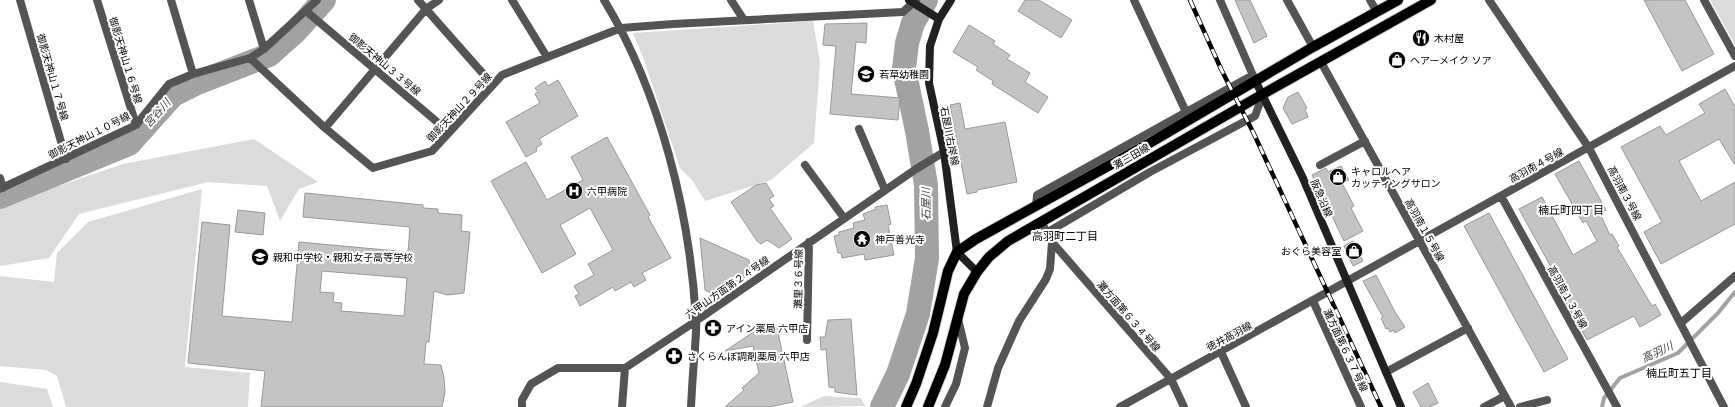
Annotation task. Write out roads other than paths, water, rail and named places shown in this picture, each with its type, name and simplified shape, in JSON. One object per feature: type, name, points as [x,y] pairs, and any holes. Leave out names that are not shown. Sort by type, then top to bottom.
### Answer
[{"type":"main road","name":"灘三田線","points":[[957,252],[976,239],[1148,144],[1254,78],[1398,0]]},
{"type":"main road","name":"灘三田線","points":[[928,407],[943,372],[964,294],[977,272],[990,257],[1008,241],[1263,94],[1432,0]]},
{"type":"main road","points":[[906,407],[916,384],[933,333],[948,271],[957,252]]},
{"type":"street","name":"御影天神山１７号線","points":[[20,0],[66,159]]},
{"type":"street","name":"御影天神山１６号線","points":[[97,0],[136,125]]},
{"type":"street","points":[[171,0],[193,74]]},
{"type":"street","points":[[249,0],[264,49]]},
{"type":"street","name":"御影天神山１０号線","points":[[2,188],[136,125],[169,84],[193,74],[250,58],[264,49],[307,11],[317,0]]},
{"type":"street","points":[[418,0],[493,85]]},
{"type":"street","points":[[325,128],[426,9],[439,0]]},
{"type":"street","points":[[512,0],[547,56]]},
{"type":"street","points":[[604,0],[621,28],[647,91],[673,164],[689,248],[696,321],[691,407]]},
{"type":"street","points":[[731,0],[744,20]]},
{"type":"street","name":"石屋川右岸線","points":[[951,0],[939,19],[930,46],[929,83],[944,152],[957,252]]},
{"type":"street","points":[[1134,0],[1186,112]]},
{"type":"street","name":"阪急沿線","points":[[1220,0],[1254,78],[1302,176],[1400,407]]},
{"type":"street","points":[[1287,0],[1313,47]]},
{"type":"street","points":[[1370,0],[1377,12]]},
{"type":"street","name":"高羽南３号線","points":[[1489,0],[1589,148],[1724,407]]},
{"type":"street","points":[[1704,0],[1735,56]]},
{"type":"street","points":[[913,1],[939,19]]},
{"type":"street","name":"御影天神山２９号線","points":[[250,58],[325,128],[373,168],[432,150],[502,75],[621,28],[903,12],[913,1]]},
{"type":"street","name":"御影天神山３３号線","points":[[307,11],[449,132]]},
{"type":"street","name":"高羽南１５号線","points":[[1321,62],[1511,407]]},
{"type":"street","name":"高羽南４号線","points":[[1347,281],[1735,66]]},
{"type":"street","points":[[1036,206],[1037,195],[1186,112],[1254,78]]},
{"type":"street","points":[[1048,232],[1137,179],[1254,116],[1263,94]]},
{"type":"street","points":[[859,129],[885,190]]},
{"type":"street","points":[[1320,165],[1365,140]]},
{"type":"street","name":"六甲山方面第２４号線","points":[[625,368],[696,321],[916,169],[944,152]]},
{"type":"street","points":[[805,165],[844,218]]},
{"type":"street","points":[[0,178],[2,188]]},
{"type":"street","name":"高羽南１３号線","points":[[1501,196],[1616,405]]},
{"type":"street","points":[[987,407],[998,368],[1019,321],[1046,279],[1050,269],[1052,242],[1041,221]]},
{"type":"street","name":"灘里３６号線","points":[[807,340],[809,242]]},
{"type":"street","name":"灘方面第６３４号線","points":[[1052,242],[1171,379],[1184,407]]},
{"type":"street","points":[[957,252],[977,272]]},
{"type":"street","points":[[1681,323],[1735,276]]},
{"type":"street","name":"徳井高羽線","points":[[1120,407],[1347,281]]},
{"type":"street","name":"灘方面第６３７号線","points":[[1312,301],[1361,407]]},
{"type":"street","points":[[945,407],[956,384],[965,348],[958,319]]},
{"type":"street","points":[[1386,372],[1468,328]]},
{"type":"street","points":[[1221,352],[1246,407]]},
{"type":"street","points":[[522,407],[522,400],[531,384],[558,368],[625,368],[622,407]]},
{"type":"street","points":[[1484,407],[1505,396]]},
{"type":"street","points":[[1520,407],[1547,400]]},
{"type":"waterway","name":"宮谷川","points":[[0,197],[129,144],[173,95],[197,83],[269,55],[295,32],[324,0]]},
{"type":"waterway","name":"石屋川","points":[[882,407],[898,374],[918,314],[927,258],[926,185],[917,131],[904,69],[907,43],[913,23],[926,0]]},
{"type":"waterway","name":"高羽川","points":[[1602,407],[1604,398],[1620,378],[1678,353],[1718,313],[1735,292]]},
{"type":"railway","points":[[1190,0],[1221,69],[1253,132],[1381,407]]},
{"type":"place","name":"木村屋","points":[[1421,38]]},
{"type":"place","name":"ヘアーメイク ソア","points":[[1397,60]]},
{"type":"place","name":"若草幼稚園","points":[[866,74]]},
{"type":"place","name":"キャロルヘア カッティングサロン","points":[[1338,177]]},
{"type":"place","name":"六甲病院","points":[[574,191]]},
{"type":"place","name":"神戸善光寺","points":[[862,239]]},
{"type":"place","name":"おぐら美容室","points":[[1354,251]]},
{"type":"place","name":"親和中学校・親和女子高等学校","points":[[260,257]]},
{"type":"place","name":"アイン薬局 六甲店","points":[[713,328]]},
{"type":"place","name":"さくらんぼ調剤薬局 六甲店","points":[[674,356]]},
{"type":"district","name":"楠丘町四丁目","points":[[1571,210]]},
{"type":"district","name":"高羽町二丁目","points":[[1065,236]]},
{"type":"district","name":"楠丘町五丁目","points":[[1679,373]]}]
